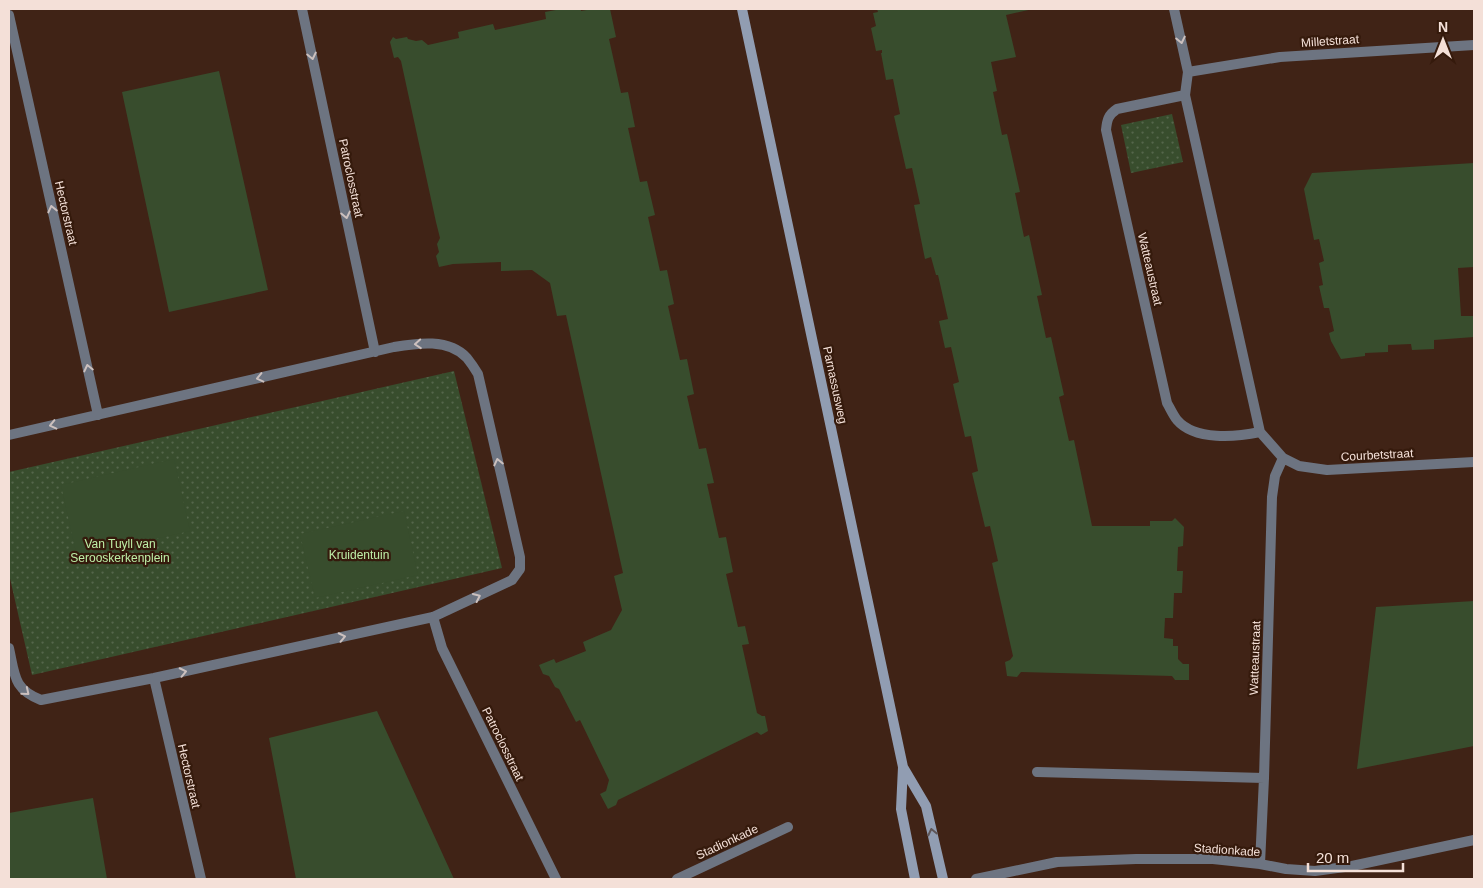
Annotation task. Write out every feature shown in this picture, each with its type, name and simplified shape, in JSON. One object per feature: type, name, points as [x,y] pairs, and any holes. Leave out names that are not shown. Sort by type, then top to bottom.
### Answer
[{"type":"main road","name":"Parnassusweg","points":[[742,9],[903,767],[900,809],[915,879]]},
{"type":"main road","name":"Parnassusweg","points":[[903,767],[926,806],[943,879]]},
{"type":"street","name":"Patroclosstraat","points":[[302,9],[375,352]]},
{"type":"street","points":[[1174,9],[1188,72],[1185,95],[1260,432],[1283,458]]},
{"type":"street","name":"Hectorstraat","points":[[9,15],[98,415]]},
{"type":"street","name":"Milletstraat","points":[[1188,72],[1280,57],[1474,45]]},
{"type":"street","name":"Watteaustraat","points":[[1185,95],[1117,109],[1107,119],[1108,140],[1167,403],[1177,420],[1188,428],[1203,434],[1227,436],[1260,432]]},
{"type":"street","points":[[9,435],[375,352],[422,343],[449,346],[466,357],[478,374],[520,557],[520,569],[512,580],[432,617],[154,678],[41,700],[27,694],[17,683],[9,648]]},
{"type":"street","name":"Watteaustraat","points":[[1260,864],[1272,497],[1276,476],[1283,458]]},
{"type":"street","name":"Courbetstraat","points":[[1283,458],[1299,466],[1327,470],[1474,462]]},
{"type":"street","name":"Patroclosstraat","points":[[432,617],[442,648],[556,879]]},
{"type":"street","name":"Hectorstraat","points":[[154,678],[200,879]]},
{"type":"street","points":[[1037,772],[1264,778]]},
{"type":"street","name":"Stadionkade","points":[[677,879],[788,827]]},
{"type":"street","name":"Stadionkade","points":[[976,879],[1057,862],[1136,859],[1213,859],[1315,871],[1352,866],[1474,840]]},
{"type":"green space","points":[[561,9],[581,9],[581,11],[610,9],[616,37],[609,39],[621,93],[628,92],[635,127],[628,128],[640,182],[647,181],[655,215],[648,217],[660,271],[667,270],[674,304],[668,306],[680,360],[687,359],[694,394],[687,396],[699,449],[706,448],[714,483],[707,484],[719,538],[726,537],[733,572],[726,574],[738,627],[745,626],[749,644],[742,645],[757,713],[765,716],[768,731],[761,735],[757,732],[618,800],[616,805],[608,809],[600,794],[606,791],[609,780],[580,720],[576,722],[559,689],[555,687],[549,676],[543,674],[539,665],[554,659],[556,663],[586,651],[583,642],[611,630],[622,610],[614,576],[623,573],[566,315],[557,316],[550,283],[532,270],[501,271],[501,262],[453,264],[439,267],[436,256],[439,252],[437,244],[440,238],[401,61],[398,57],[394,58],[390,42],[393,37],[396,39],[407,37],[416,41],[422,40],[428,45],[459,38],[458,32],[493,24],[495,30],[546,19],[545,12]]},
{"type":"green space","points":[[877,9],[1033,9],[1006,15],[1016,57],[991,62],[997,91],[993,92],[1002,135],[1007,134],[1020,192],[1015,193],[1024,237],[1029,235],[1042,295],[1037,296],[1046,338],[1051,337],[1064,395],[1059,397],[1069,441],[1074,440],[1092,526],[1150,526],[1150,521],[1172,521],[1175,518],[1184,527],[1183,546],[1178,547],[1177,571],[1183,571],[1182,593],[1174,593],[1173,618],[1165,618],[1164,638],[1173,639],[1173,646],[1178,646],[1178,659],[1183,664],[1189,664],[1189,680],[1175,680],[1172,676],[1021,672],[1017,677],[1007,676],[1005,662],[1013,656],[992,563],[998,561],[990,526],[985,527],[972,473],[978,471],[971,436],[965,437],[953,384],[959,382],[951,347],[945,348],[939,321],[948,319],[938,275],[936,275],[931,257],[925,259],[914,205],[920,204],[912,168],[906,169],[894,116],[900,114],[893,79],[886,80],[882,50],[876,51],[871,28],[876,26],[873,13],[878,12]]},
{"type":"green space","points":[[219,71],[268,290],[169,312],[122,92]]},
{"type":"green space","points":[[1172,114],[1183,162],[1131,173],[1121,125]]},
{"type":"green space","points":[[1474,163],[1474,267],[1458,268],[1461,316],[1474,316],[1474,337],[1434,340],[1434,349],[1412,350],[1411,344],[1388,345],[1388,352],[1365,353],[1365,356],[1341,359],[1331,341],[1329,333],[1334,331],[1329,308],[1324,308],[1319,286],[1323,285],[1319,263],[1324,261],[1319,239],[1314,240],[1304,189],[1312,173]]},
{"type":"green space","name":"Van Tuyll van Serooskerkenplein","points":[[454,371],[502,568],[32,675],[9,574],[9,472]]},
{"type":"green space","points":[[174,459],[190,531],[77,557],[61,485]]},
{"type":"green space","name":"Kruidentuin","points":[[404,511],[418,575],[315,598],[300,534]]},
{"type":"green space","points":[[1474,601],[1474,746],[1357,769],[1376,607]]},
{"type":"green space","points":[[377,711],[454,879],[296,879],[269,738]]},
{"type":"green space","points":[[93,798],[107,879],[9,879],[9,813]]}]
